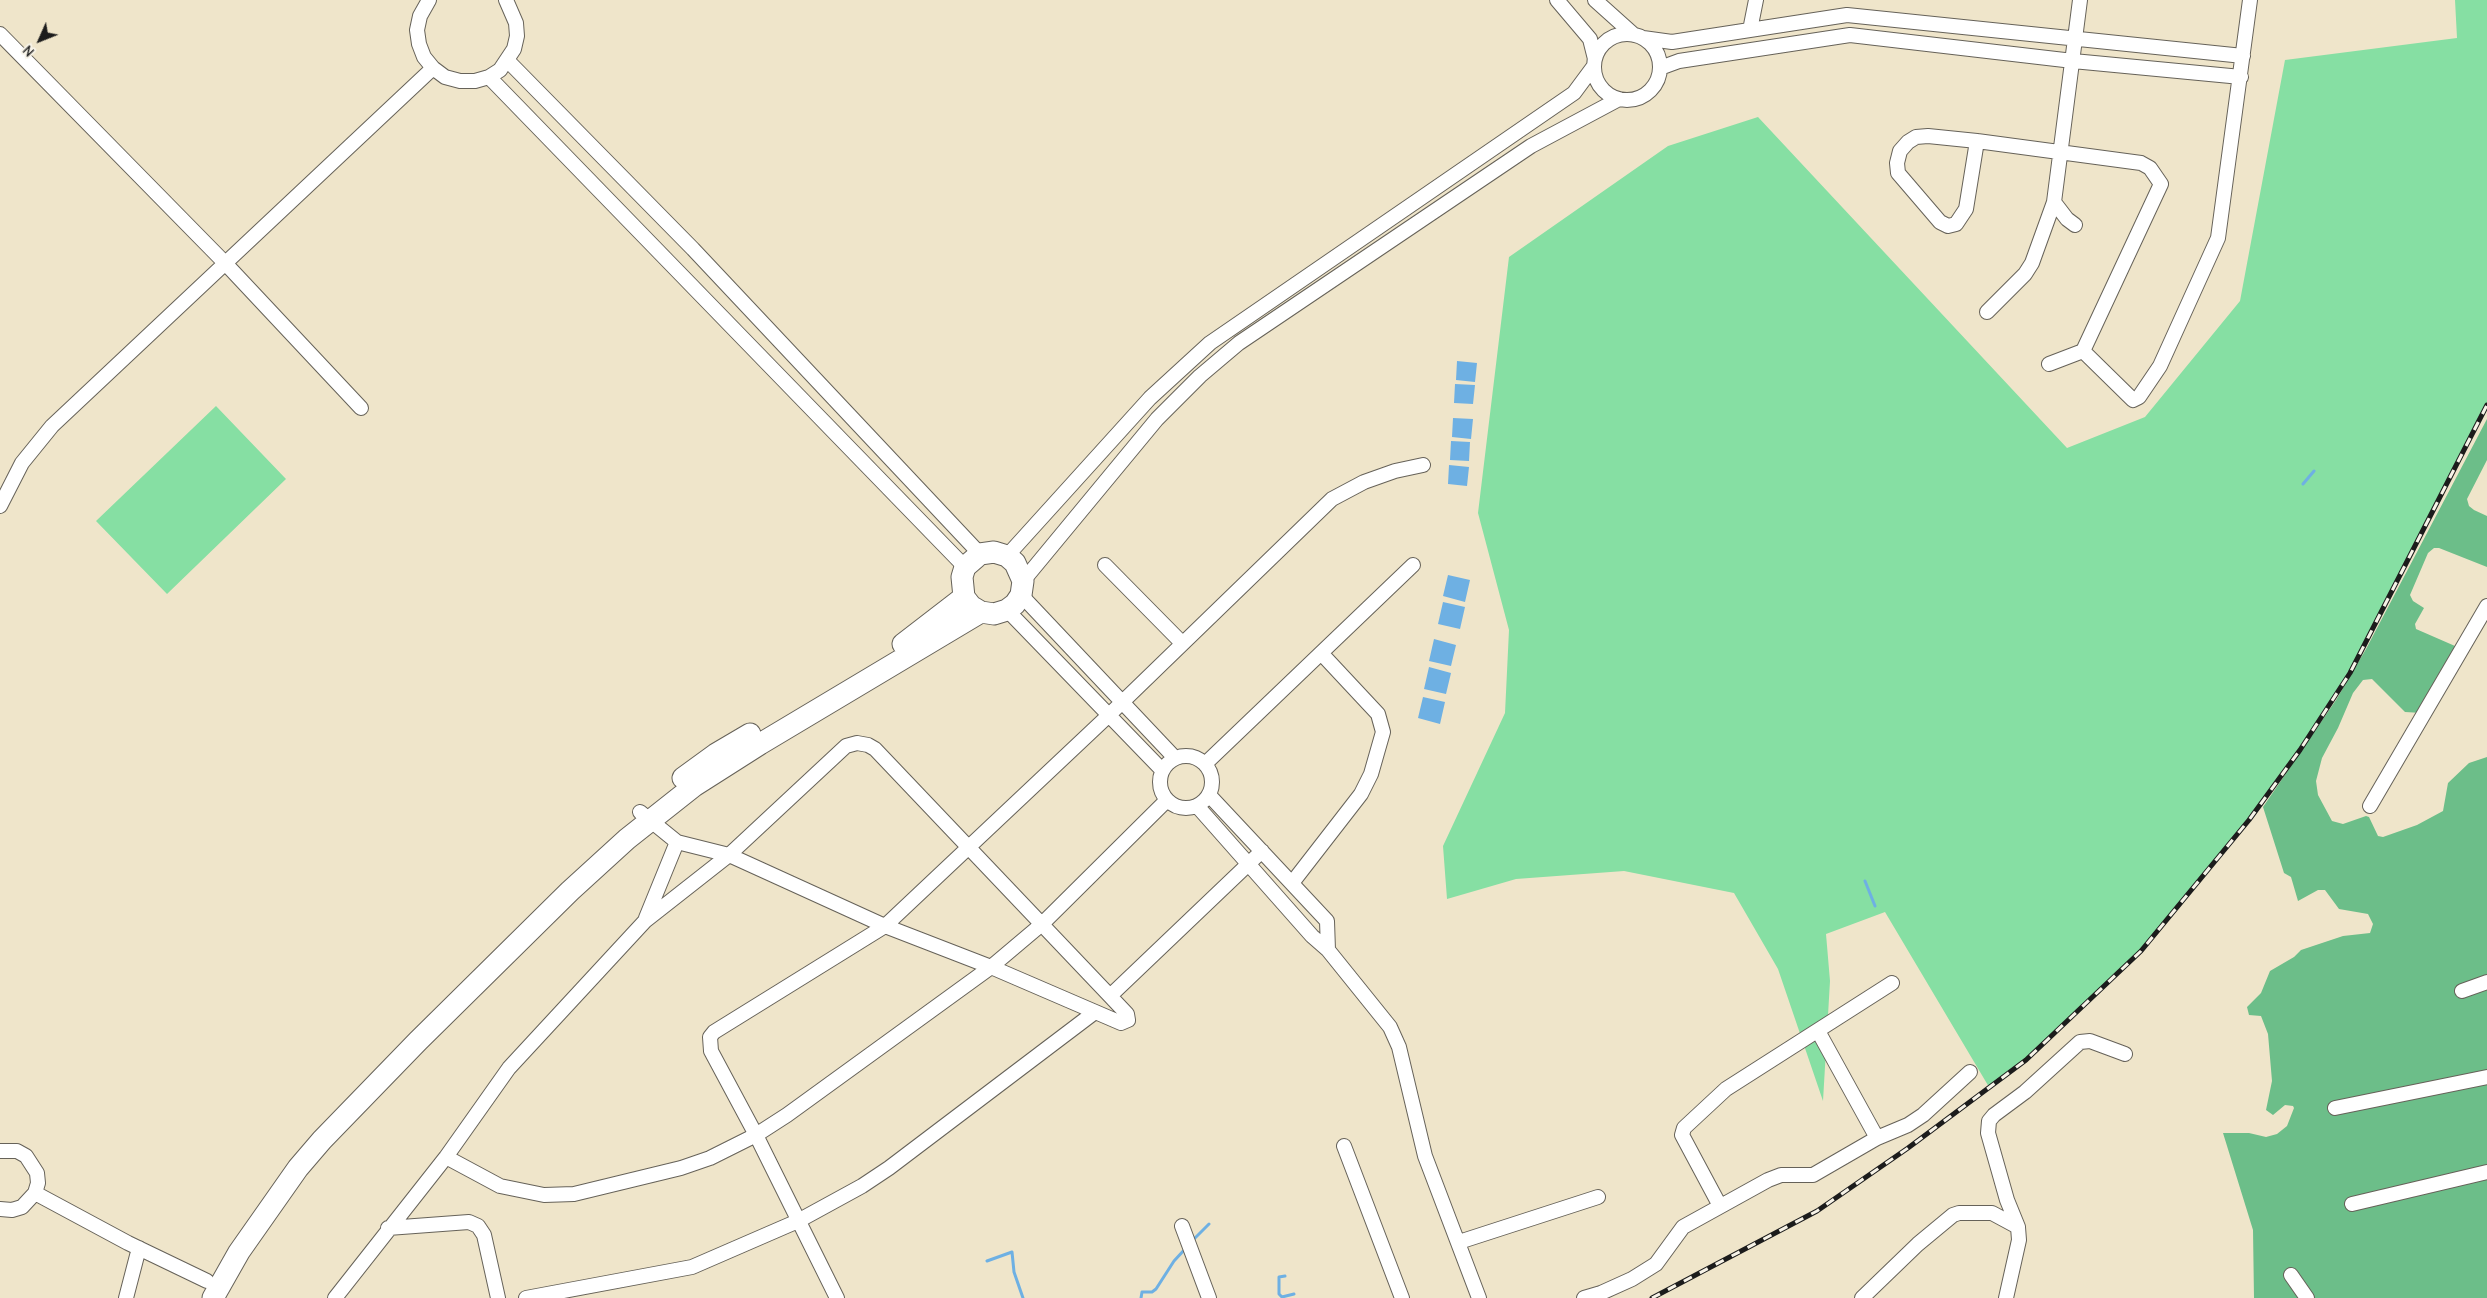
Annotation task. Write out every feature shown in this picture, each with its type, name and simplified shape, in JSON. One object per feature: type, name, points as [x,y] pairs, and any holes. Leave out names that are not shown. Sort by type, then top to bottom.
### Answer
[{"type":"highway","points":[[994,552],[1007,556],[1015,563],[1017,596],[994,614],[981,612],[971,606],[964,597],[962,577],[972,561],[994,552]]},
{"type":"highway","points":[[206,1292],[239,1252],[298,1168],[370,1081],[570,891],[645,816],[716,754],[915,637],[964,597]]},
{"type":"highway","points":[[645,816],[760,744],[981,612]]},
{"type":"street","points":[[425,1],[417,30],[419,44],[424,57],[433,68],[446,77],[460,81],[475,81],[489,77],[508,61],[514,49],[517,36],[514,16],[506,0]]},
{"type":"street","points":[[1557,0],[1590,39],[1596,77],[1601,87],[1619,99],[1629,100],[1647,93],[1658,78],[1660,68],[1656,51],[1595,0]]},
{"type":"street","points":[[1750,30],[1756,0]]},
{"type":"street","points":[[1987,312],[2024,274],[2032,263],[2054,202],[2080,0]]},
{"type":"street","points":[[2083,351],[2133,400],[2139,397],[2156,374],[2218,238],[2250,0]]},
{"type":"street","points":[[1007,556],[1150,398],[1210,343],[1574,93],[1606,42],[1614,36],[1639,36],[1672,42],[1847,15],[2243,56]]},
{"type":"street","points":[[1847,15],[1850,35]]},
{"type":"street","points":[[0,34],[225,263],[361,408]]},
{"type":"street","points":[[1660,68],[1679,61],[1850,35],[2073,61],[2241,76]]},
{"type":"street","points":[[508,61],[693,249],[972,561]]},
{"type":"street","points":[[0,506],[22,463],[52,426],[433,68]]},
{"type":"street","points":[[489,77],[972,561]]},
{"type":"street","points":[[1017,596],[1157,419],[1200,376],[1239,343],[1532,146],[1619,99]]},
{"type":"street","points":[[1977,141],[1966,210],[1956,224],[1948,226],[1940,222],[1898,173],[1897,164],[1900,151],[1908,142],[1916,137],[1928,136],[1977,141],[2060,150],[2141,163],[2150,168],[2160,184],[2083,351],[2049,364]]},
{"type":"street","points":[[2054,202],[2067,219],[2075,225]]},
{"type":"street","points":[[837,1298],[756,1135],[711,1051],[710,1037],[885,926],[967,847],[1109,716],[1332,499],[1364,482],[1395,471],[1423,465]]},
{"type":"street","points":[[1106,565],[1182,643]]},
{"type":"street","points":[[1206,764],[1413,565]]},
{"type":"street","points":[[1017,596],[1175,758]]},
{"type":"street","points":[[1017,596],[1109,716],[1162,770]]},
{"type":"street","points":[[2370,806],[2487,606]]},
{"type":"street","points":[[1292,883],[1360,794],[1372,774],[1383,732],[1378,714],[1321,653]]},
{"type":"street","points":[[335,1298],[388,1228],[446,1157],[509,1068],[644,921],[729,855],[846,746],[857,743],[868,745],[875,749],[1110,996],[1126,1014],[1128,1020],[1122,1023],[991,967],[885,926],[729,855],[677,842],[645,816]]},
{"type":"street","points":[[1191,756],[1206,764],[1212,779],[1210,795],[1198,807],[1181,808],[1167,800],[1160,786],[1162,770],[1175,758],[1191,756]]},
{"type":"street","points":[[1210,795],[1328,921],[1328,950]]},
{"type":"street","points":[[446,1157],[500,1186],[544,1195],[574,1194],[681,1168],[710,1158],[756,1135],[991,967],[1042,924],[1167,800]]},
{"type":"street","points":[[1198,807],[1312,936],[1328,950],[1390,1027],[1399,1047],[1426,1156],[1479,1298]]},
{"type":"street","points":[[644,921],[677,842]]},
{"type":"street","points":[[1110,996],[1262,851]]},
{"type":"street","points":[[2462,992],[2487,982]]},
{"type":"street","points":[[1720,1206],[1682,1135],[1684,1128],[1726,1089],[1892,983]]},
{"type":"street","points":[[526,1298],[692,1266],[798,1221],[862,1186],[889,1168],[1095,1012]]},
{"type":"street","points":[[1818,1031],[1877,1138]]},
{"type":"street","points":[[2008,1298],[2019,1240],[2018,1227],[2006,1200],[1988,1133],[1989,1121],[1994,1115],[2026,1092],[2083,1040],[2125,1054]]},
{"type":"street","points":[[1584,1298],[1601,1293],[1656,1264],[1683,1227],[1720,1206],[1781,1175],[1813,1175],[1877,1138],[1923,1115],[1970,1072]]},
{"type":"street","points":[[2335,1108],[2487,1077]]},
{"type":"street","points":[[1344,1146],[1402,1298]]},
{"type":"street","points":[[0,1151],[17,1151],[33,1164],[38,1183],[35,1193],[22,1207],[12,1210],[0,1209]]},
{"type":"street","points":[[2352,1204],[2487,1172]]},
{"type":"street","points":[[35,1193],[139,1248],[206,1292]]},
{"type":"street","points":[[1459,1242],[1598,1196]]},
{"type":"street","points":[[1862,1298],[1918,1244],[1953,1215],[1959,1213],[1992,1213],[2018,1227]]},
{"type":"street","points":[[388,1228],[469,1222],[478,1226],[484,1235],[498,1298]]},
{"type":"street","points":[[1182,1226],[1209,1298]]},
{"type":"street","points":[[126,1298],[139,1248]]},
{"type":"street","points":[[2291,1275],[2307,1298]]},
{"type":"green space","points":[[2455,0],[2487,0],[2487,405],[2350,673],[2300,750],[2249,820],[2141,951],[2026,1060],[1989,1087],[1885,912],[1826,934],[1830,981],[1823,1101],[1778,969],[1734,893],[1624,871],[1516,879],[1447,899],[1443,846],[1505,713],[1509,630],[1478,513],[1509,257],[1668,146],[1758,117],[2067,448],[2145,417],[2240,301],[2285,60],[2457,38]]},
{"type":"green space","points":[[216,406],[286,479],[167,594],[96,521]]},
{"type":"green space","points":[[2487,419],[2487,460],[2467,499],[2469,506],[2487,516],[2487,567],[2439,548],[2434,548],[2428,553],[2410,595],[2413,601],[2424,608],[2415,624],[2416,629],[2455,646],[2461,653],[2422,713],[2405,712],[2372,679],[2363,680],[2353,693],[2338,728],[2322,758],[2316,781],[2318,795],[2332,821],[2343,824],[2366,816],[2369,817],[2378,836],[2383,837],[2417,825],[2443,811],[2448,783],[2469,763],[2487,757],[2487,1298],[2254,1298],[2253,1230],[2223,1133],[2249,1133],[2266,1137],[2277,1134],[2287,1126],[2294,1108],[2293,1106],[2285,1105],[2273,1115],[2266,1110],[2272,1081],[2268,1034],[2261,1016],[2249,1015],[2247,1007],[2261,993],[2270,971],[2294,957],[2301,950],[2343,936],[2370,933],[2373,924],[2368,914],[2339,909],[2325,890],[2318,890],[2298,901],[2291,877],[2284,873],[2263,807],[2336,700],[2366,649]]},
{"type":"water","points":[[1457,361],[1477,363],[1475,382],[1456,380]]},
{"type":"water","points":[[1455,384],[1475,385],[1473,404],[1454,403]]},
{"type":"water","points":[[1453,418],[1473,419],[1471,439],[1452,437]]},
{"type":"water","points":[[1451,441],[1470,442],[1469,461],[1450,460]]},
{"type":"water","points":[[1449,465],[1469,467],[1467,486],[1448,484]]},
{"type":"water","points":[[1448,575],[1470,580],[1465,602],[1443,596]]},
{"type":"water","points":[[1443,602],[1465,607],[1460,629],[1438,624]]},
{"type":"water","points":[[1434,639],[1456,645],[1451,666],[1429,661]]},
{"type":"water","points":[[1429,667],[1451,673],[1446,694],[1424,689]]},
{"type":"water","points":[[1423,697],[1445,702],[1440,724],[1418,718]]},
{"type":"waterway","points":[[2303,484],[2314,471]]},
{"type":"waterway","points":[[1865,881],[1875,906]]},
{"type":"waterway","points":[[1192,1241],[1209,1224]]},
{"type":"waterway","points":[[1141,1298],[1142,1292],[1152,1292],[1156,1289],[1174,1261],[1186,1248]]},
{"type":"waterway","points":[[987,1261],[1012,1252],[1014,1272],[1023,1298]]},
{"type":"waterway","points":[[1285,1276],[1279,1277],[1279,1294],[1282,1297],[1294,1294]]},
{"type":"railway","points":[[1652,1298],[1817,1211],[1908,1148],[2026,1060],[2141,951],[2249,820],[2300,750],[2350,673],[2487,405]]}]
